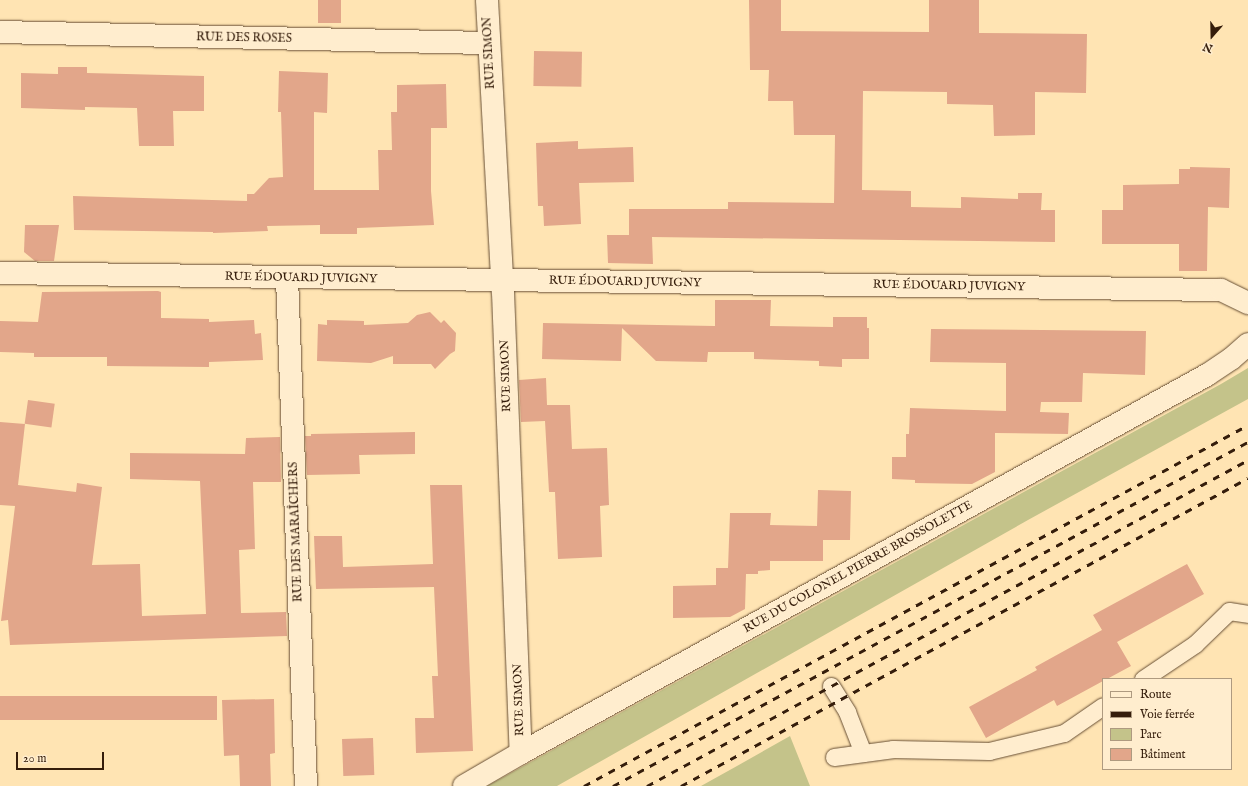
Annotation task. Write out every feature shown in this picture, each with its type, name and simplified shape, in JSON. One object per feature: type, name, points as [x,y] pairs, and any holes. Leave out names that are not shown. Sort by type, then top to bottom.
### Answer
[{"type":"street","name":"RUE SIMON","points":[[487,0],[488,43],[502,280],[521,753]]},
{"type":"street","name":"RUE DES ROSES","points":[[0,32],[488,43]]},
{"type":"street","name":"RUE ÉDOUARD JUVIGNY","points":[[0,273],[1221,290],[1248,303]]},
{"type":"street","name":"RUE DES MARAÎCHERS","points":[[287,278],[306,786]]},
{"type":"street","name":"RUE DU COLONEL PIERRE BROSSOLETTE","points":[[464,786],[521,753],[1207,376],[1231,359],[1248,344]]},
{"type":"lane","points":[[1144,678],[1195,644],[1229,611],[1248,614]]},
{"type":"lane","points":[[831,686],[847,712],[863,753]]},
{"type":"lane","points":[[834,757],[893,749],[990,751],[1064,733],[1102,707]]},
{"type":"green space","points":[[1248,368],[1248,399],[1028,520],[557,786],[487,786],[1221,384]]},
{"type":"green space","points":[[790,736],[810,786],[701,786],[737,766]]},
{"type":"building","points":[[318,0],[341,0],[341,23],[318,23]]},
{"type":"building","points":[[749,0],[781,0],[781,31],[929,32],[929,0],[979,0],[979,33],[1087,34],[1086,93],[1035,92],[1035,135],[994,136],[993,105],[947,104],[947,92],[863,91],[862,190],[911,191],[911,207],[961,208],[961,197],[1018,199],[1018,193],[1042,193],[1041,210],[1055,210],[1055,242],[652,237],[653,264],[608,263],[607,235],[629,235],[629,209],[728,209],[728,202],[834,203],[835,135],[794,135],[793,101],[768,101],[769,70],[750,70]]},
{"type":"building","points":[[534,51],[582,52],[581,87],[533,86]]},
{"type":"building","points":[[58,67],[87,67],[87,73],[204,76],[204,111],[173,111],[174,146],[139,146],[137,108],[85,107],[85,110],[21,108],[21,73],[58,74]]},
{"type":"building","points":[[279,71],[328,73],[327,113],[314,112],[314,190],[379,190],[378,150],[392,150],[391,112],[397,112],[397,85],[446,84],[447,128],[431,128],[431,191],[434,225],[357,228],[357,234],[320,234],[320,225],[267,226],[268,231],[213,233],[74,230],[73,196],[247,201],[247,194],[254,194],[269,178],[283,177],[281,112],[278,112]]},
{"type":"building","points":[[578,141],[578,149],[633,147],[634,182],[579,183],[581,224],[544,226],[543,206],[538,206],[536,143]]},
{"type":"building","points":[[1190,167],[1230,168],[1229,208],[1208,207],[1207,271],[1179,271],[1179,244],[1102,244],[1102,210],[1123,210],[1123,185],[1179,184],[1179,169],[1190,169]]},
{"type":"building","points":[[25,225],[59,225],[54,261],[35,261],[24,252]]},
{"type":"building","points":[[42,292],[161,292],[161,318],[209,319],[209,322],[254,320],[255,334],[261,333],[263,360],[209,362],[209,367],[107,366],[107,357],[34,357],[34,353],[0,352],[0,321],[38,322]]},
{"type":"building","points":[[715,300],[771,300],[770,326],[833,327],[833,317],[867,317],[867,328],[869,328],[869,359],[842,359],[842,367],[819,366],[819,361],[754,359],[754,352],[708,352],[707,362],[656,361],[622,328],[621,361],[542,359],[543,323],[715,326]]},
{"type":"building","points":[[430,312],[441,323],[444,320],[456,333],[455,351],[435,369],[431,364],[393,364],[393,356],[371,363],[317,361],[318,324],[327,325],[327,320],[364,321],[364,325],[408,323],[417,315]]},
{"type":"building","points":[[931,329],[1146,331],[1145,375],[1083,373],[1082,402],[1041,402],[1040,412],[1069,413],[1068,434],[995,433],[995,472],[972,484],[915,483],[915,480],[892,479],[892,457],[906,457],[906,434],[909,434],[910,408],[1006,411],[1006,363],[930,362]]},
{"type":"building","points":[[546,378],[547,405],[570,405],[572,449],[607,448],[609,505],[600,506],[602,557],[558,559],[555,492],[549,492],[545,421],[521,422],[519,380]]},
{"type":"building","points":[[28,400],[55,404],[51,428],[25,424]]},
{"type":"building","points":[[0,422],[25,424],[18,485],[76,492],[77,483],[102,487],[92,565],[140,564],[142,616],[206,614],[200,481],[130,479],[130,453],[245,454],[246,438],[280,437],[281,482],[253,482],[255,549],[239,550],[241,613],[286,612],[287,636],[10,645],[8,620],[1,621],[15,506],[0,505]]},
{"type":"building","points":[[415,432],[415,454],[359,455],[360,474],[307,475],[305,436],[311,436],[311,434]]},
{"type":"building","points":[[430,485],[462,485],[473,751],[416,753],[415,718],[434,718],[432,676],[438,676],[434,587],[316,589],[314,536],[342,536],[343,567],[433,564]]},
{"type":"building","points":[[818,490],[851,491],[850,540],[823,540],[823,561],[770,561],[770,570],[758,571],[758,574],[746,574],[745,609],[730,617],[673,618],[673,586],[716,585],[716,568],[728,568],[730,513],[771,513],[770,525],[817,526]]},
{"type":"building","points":[[1187,564],[1204,594],[1117,642],[1131,666],[1109,678],[1102,678],[1102,682],[1057,706],[1054,700],[986,738],[969,707],[1037,670],[1035,667],[1102,630],[1093,615]]},
{"type":"building","points":[[0,696],[217,696],[217,720],[0,720]]},
{"type":"building","points":[[274,699],[275,753],[270,754],[271,786],[240,786],[239,755],[224,756],[222,700]]},
{"type":"building","points":[[373,738],[374,775],[343,776],[342,739]]},
{"type":"railway","points":[[584,786],[1248,425]]},
{"type":"railway","points":[[613,786],[1248,442]]},
{"type":"railway","points":[[647,786],[1248,460]]},
{"type":"railway","points":[[681,786],[1248,478]]}]
